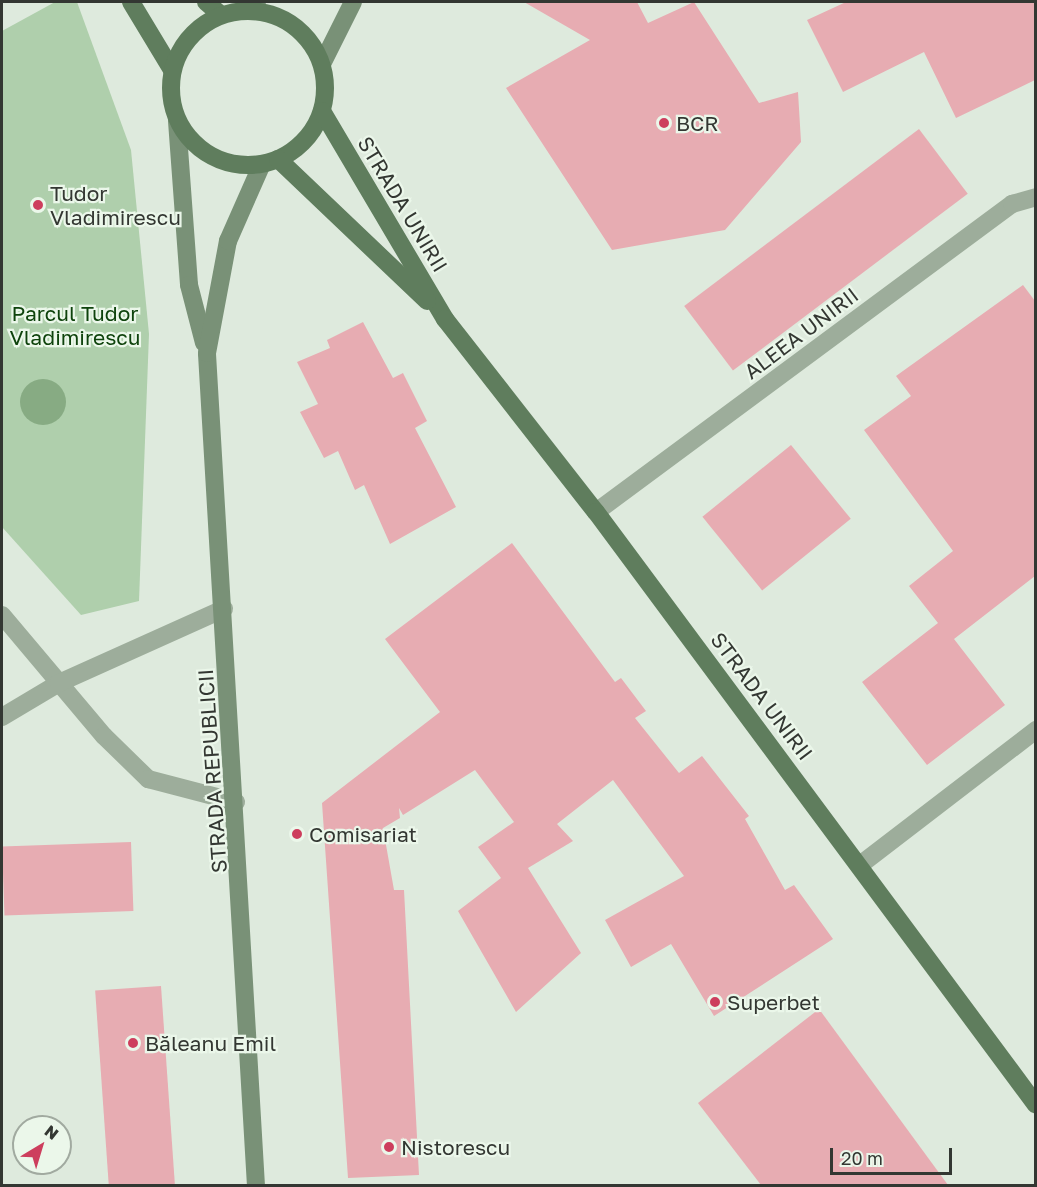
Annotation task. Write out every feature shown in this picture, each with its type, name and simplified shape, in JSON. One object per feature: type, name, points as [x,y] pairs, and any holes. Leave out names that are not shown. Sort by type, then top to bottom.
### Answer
[{"type":"main road","points":[[131,2],[172,70],[177,121],[212,157],[237,165],[270,162],[297,148],[322,111],[322,64],[353,2]]},
{"type":"main road","points":[[206,2],[220,14]]},
{"type":"main road","points":[[172,70],[187,40],[220,14],[254,6],[294,26],[322,64]]},
{"type":"main road","name":"STRADA UNIRII","points":[[322,111],[445,319],[596,512],[860,865],[1035,1105]]},
{"type":"main road","name":"STRADA REPUBLICII","points":[[177,121],[189,285],[207,353],[236,802],[256,1185]]},
{"type":"main road","name":"STRADA UNIRII","points":[[270,162],[445,319]]},
{"type":"main road","name":"STRADA REPUBLICII","points":[[207,353],[228,241],[270,162]]},
{"type":"street","name":"ALEEA UNIRII","points":[[596,512],[1012,204],[1035,197]]},
{"type":"street","points":[[2,717],[59,683],[224,609]]},
{"type":"street","points":[[2,615],[59,683],[148,779],[236,802]]},
{"type":"street","points":[[860,865],[1035,730]]},
{"type":"green space","name":"Parcul Tudor Vladimirescu","points":[[55,2],[77,2],[131,150],[149,334],[139,601],[81,615],[2,527],[2,31]]},
{"type":"shaded area","points":[[43,379],[59,386],[66,402],[59,418],[43,425],[27,418],[20,402],[27,386]]},
{"type":"building","name":"BCR","points":[[524,2],[637,2],[648,23],[694,2],[759,103],[798,92],[801,142],[725,230],[612,250],[506,88],[590,40]]},
{"type":"building","points":[[846,2],[1035,2],[1035,80],[956,118],[924,52],[843,92],[807,20]]},
{"type":"building","points":[[919,129],[968,194],[733,371],[684,306]]},
{"type":"building","points":[[1023,285],[1035,301],[1035,576],[954,639],[1005,705],[927,765],[862,682],[938,623],[909,586],[953,551],[864,430],[911,396],[896,376]]},
{"type":"building","points":[[363,322],[393,378],[403,373],[427,421],[415,428],[456,507],[390,544],[364,485],[355,490],[338,451],[324,458],[300,412],[318,404],[297,362],[330,348],[327,340]]},
{"type":"building","points":[[791,445],[851,519],[762,591],[702,517]]},
{"type":"building","points":[[512,543],[615,682],[621,678],[646,711],[635,718],[679,773],[702,756],[749,816],[745,819],[785,890],[794,885],[833,939],[714,1016],[671,944],[631,967],[605,920],[684,876],[613,780],[557,824],[573,841],[528,868],[581,953],[516,1012],[458,911],[501,878],[478,847],[514,822],[475,770],[403,815],[399,808],[400,818],[383,828],[394,890],[404,890],[419,1175],[348,1178],[322,803],[440,712],[385,639]]},
{"type":"building","points":[[131,842],[133,911],[4,915],[2,847]]},
{"type":"building","points":[[161,986],[175,1185],[109,1186],[95,991]]},
{"type":"building","points":[[819,1009],[948,1185],[761,1185],[698,1103]]},
{"type":"place","name":"BCR","points":[[664,123]]},
{"type":"place","name":"Tudor Vladimirescu","points":[[38,205]]},
{"type":"place","name":"Comisariat","points":[[297,834]]},
{"type":"place","name":"Superbet","points":[[715,1002]]},
{"type":"place","name":"Băleanu Emil","points":[[133,1043]]},
{"type":"place","name":"Nistorescu","points":[[389,1147]]}]
